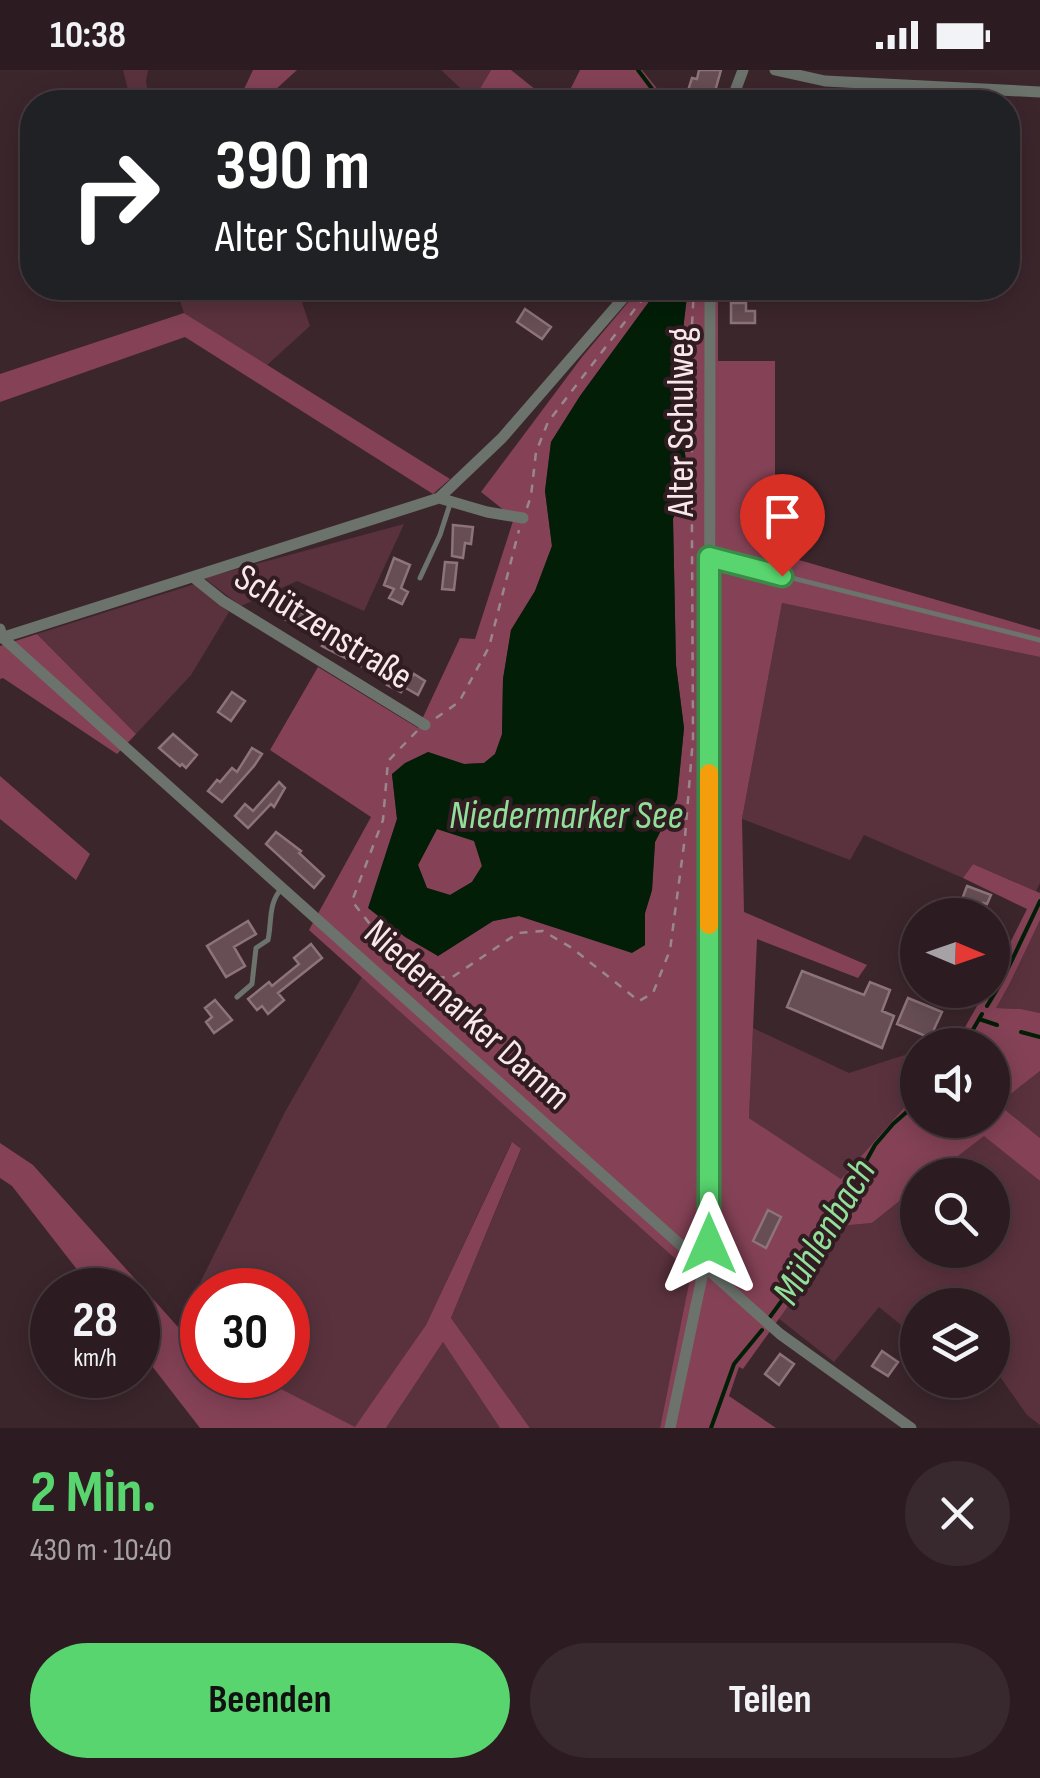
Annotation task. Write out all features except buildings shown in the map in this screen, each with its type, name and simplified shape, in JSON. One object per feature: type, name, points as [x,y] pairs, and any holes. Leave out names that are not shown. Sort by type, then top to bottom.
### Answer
[{"type":"street","points":[[775,70],[825,80],[1004,90]]},
{"type":"street","name":"Schützenstraße","points":[[1,635],[445,500],[622,300]]},
{"type":"street","name":"Alter Schulweg","points":[[670,1428],[709,1244],[710,300]]},
{"type":"street","points":[[445,500],[522,518]]},
{"type":"street","name":"Schützenstraße","points":[[194,577],[224,601],[425,725]]},
{"type":"street","name":"Niedermarker Damm","points":[[1,635],[780,1334],[911,1428]]},
{"type":"lane","points":[[420,578],[440,535],[445,500]]},
{"type":"lane","name":"Alter Schulweg","points":[[709,557],[1040,640]]},
{"type":"lane","points":[[237,997],[252,984],[256,948],[268,940],[271,908],[282,888]]},
{"type":"path","points":[[642,300],[548,422],[536,452],[531,496],[489,647],[459,702],[425,725],[388,761],[382,820],[352,901],[390,950],[438,978],[454,976],[518,933],[543,931],[572,948],[639,1002],[652,992],[670,950],[693,738],[693,300]]},
{"type":"shaded area","points":[[123,70],[148,70],[147,90],[128,90]]},
{"type":"shaded area","points":[[253,70],[297,70],[275,90],[244,90]]},
{"type":"shaded area","points":[[441,70],[491,70],[479,90],[462,90]]},
{"type":"shaded area","points":[[491,70],[511,70],[536,90],[479,90]]},
{"type":"shaded area","points":[[580,70],[642,70],[658,90],[570,90]]},
{"type":"shaded area","points":[[180,300],[301,300],[310,326],[266,366],[184,313]]},
{"type":"shaded area","points":[[630,300],[650,300],[551,442],[545,491],[552,546],[535,591],[511,630],[503,679],[502,735],[495,754],[484,763],[464,764],[428,752],[392,774],[397,819],[369,908],[438,956],[493,921],[519,916],[632,952],[645,945],[645,913],[652,890],[655,842],[677,799],[684,728],[676,665],[673,518],[689,482],[676,388],[687,300],[718,300],[718,361],[775,361],[775,553],[1040,630],[1040,657],[782,603],[742,819],[744,912],[867,965],[858,978],[757,939],[749,1118],[841,1179],[900,1112],[900,1138],[981,1138],[955,1158],[900,1158],[900,1201],[872,1223],[839,1226],[803,1285],[743,1369],[739,1367],[729,1396],[776,1428],[660,1428],[691,1273],[309,930],[371,817],[270,750],[318,667],[418,728],[460,638],[475,639],[514,518],[481,492]]},
{"type":"shaded area","points":[[184,313],[450,479],[433,494],[185,337],[0,402],[0,374]]},
{"type":"shaded area","points":[[404,524],[364,611],[297,581],[241,606],[204,578]]},
{"type":"shaded area","points":[[195,584],[229,612],[191,675],[136,734],[37,634]]},
{"type":"shaded area","points":[[782,603],[1040,657],[1040,883],[1036,891],[973,864],[963,878],[864,835],[850,860],[742,819]]},
{"type":"shaded area","points":[[37,634],[136,734],[117,754],[0,679],[0,646]]},
{"type":"shaded area","points":[[0,776],[90,854],[76,880],[0,819]]},
{"type":"shaded area","points":[[437,829],[475,841],[482,866],[472,882],[450,895],[427,888],[418,865]]},
{"type":"shaded area","points":[[973,864],[1040,893],[1040,920],[1010,983],[1010,943],[1027,909],[963,878]]},
{"type":"shaded area","points":[[1040,920],[1040,1013],[995,1008],[1010,1008],[1010,983]]},
{"type":"shaded area","points":[[362,977],[691,1273],[660,1428],[530,1428],[451,1318],[521,1150],[511,1143],[426,1325],[356,1428],[298,1398],[310,1398],[310,1268],[207,1268],[285,1112]]},
{"type":"shaded area","points":[[976,1008],[1040,1013],[1040,1071],[1010,1095],[1010,1028],[965,1028]]},
{"type":"shaded area","points":[[753,1028],[849,1073],[900,1056],[900,1112],[841,1179],[749,1118]]},
{"type":"shaded area","points":[[1040,1071],[1040,1138],[1010,1114],[1010,1095]]},
{"type":"shaded area","points":[[1010,1114],[1040,1138],[1040,1181],[986,1138],[1010,1138]]},
{"type":"shaded area","points":[[980,1138],[988,1138],[1040,1181],[1040,1425],[1027,1415],[1010,1391],[1010,1288],[900,1288],[900,1324],[879,1307],[834,1362],[778,1318],[839,1226],[872,1223],[900,1201],[900,1268],[1010,1268],[1010,1158],[955,1158]]},
{"type":"shaded area","points":[[512,1142],[521,1149],[451,1318],[530,1428],[500,1428],[443,1342],[386,1428],[200,1428],[160,1376],[160,1307],[180,1329],[180,1398],[299,1398],[355,1427],[426,1325]]},
{"type":"shaded area","points":[[0,1143],[33,1165],[125,1268],[76,1268],[12,1186],[0,1178]]},
{"type":"shaded area","points":[[443,1342],[500,1428],[386,1428]]},
{"type":"water","name":"Niedermarker See","points":[[650,300],[687,300],[676,388],[689,483],[673,519],[676,665],[684,728],[677,799],[655,842],[652,890],[645,913],[645,945],[632,953],[519,916],[493,921],[438,956],[368,908],[397,819],[392,774],[428,752],[464,764],[484,763],[495,754],[502,734],[503,679],[511,630],[535,591],[552,546],[545,491],[551,442]],"holes":[[[437,829],[474,841],[482,866],[472,882],[450,895],[427,888],[418,865]]]},
{"type":"waterway","points":[[638,70],[653,90]]},
{"type":"waterway","name":"Mühlenbach","points":[[1010,964],[1040,901]]},
{"type":"waterway","name":"Mühlenbach","points":[[974,1028],[982,1014]]},
{"type":"waterway","points":[[979,1019],[997,1025]]},
{"type":"waterway","points":[[1021,1032],[1040,1037]]},
{"type":"waterway","name":"Mühlenbach","points":[[770,1317],[831,1225],[875,1145],[900,1118]]},
{"type":"waterway","name":"Mühlenbach","points":[[711,1428],[734,1364],[762,1330]]},
{"type":"slow traffic","points":[[709,773],[709,925]]},
{"type":"route","points":[[709,1244],[709,557],[782,576]]}]
